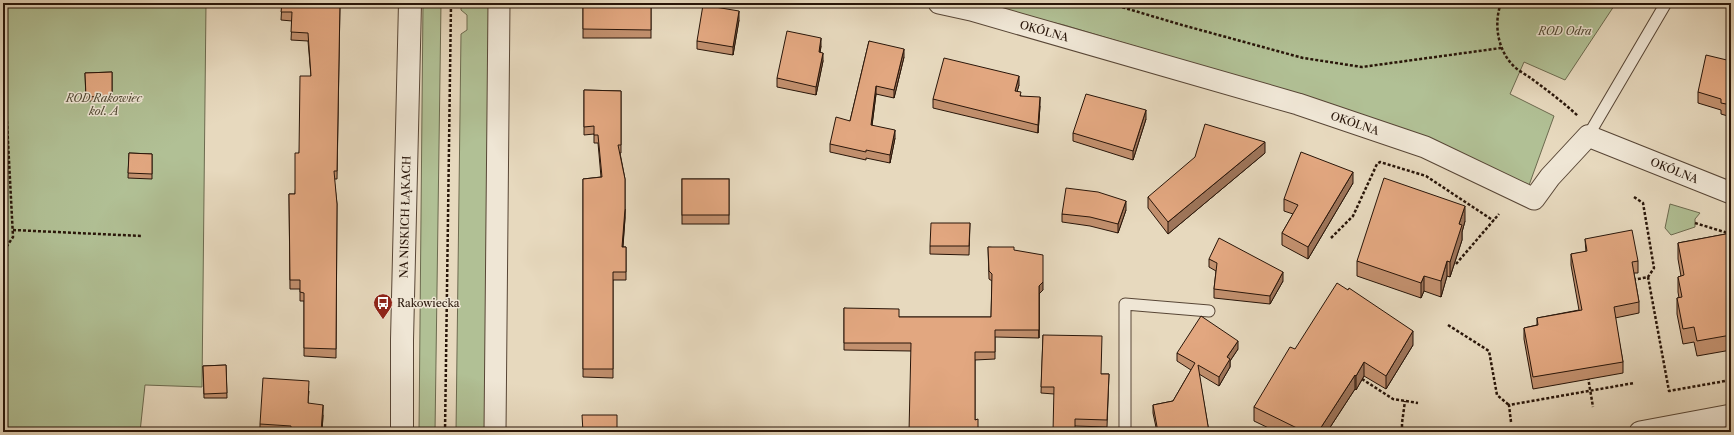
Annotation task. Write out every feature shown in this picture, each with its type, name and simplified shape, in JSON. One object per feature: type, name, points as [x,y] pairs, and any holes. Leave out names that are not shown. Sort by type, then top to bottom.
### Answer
[{"type":"street","name":"NA NISKICH ŁĄKACH","points":[[402,432],[402,340],[410,3]]},
{"type":"street","points":[[495,432],[499,3]]},
{"type":"street","name":"OKÓLNA","points":[[939,3],[971,10],[1298,104],[1425,147],[1534,199],[1550,177],[1588,136],[1731,193]]},
{"type":"street","points":[[1640,432],[1731,415]]},
{"type":"lane","points":[[1588,136],[1666,3]]},
{"type":"lane","points":[[1124,432],[1125,304],[1210,312]]},
{"type":"path","points":[[445,432],[451,3]]},
{"type":"path","points":[[1108,3],[1303,58],[1362,67],[1501,48]]},
{"type":"path","points":[[1501,3],[1498,18],[1501,48],[1510,63],[1582,119],[1588,136]]},
{"type":"path","points":[[3,46],[13,230],[13,237],[3,252]]},
{"type":"path","points":[[1331,238],[1353,216],[1377,164],[1380,162],[1426,176],[1494,221]]},
{"type":"path","points":[[1634,197],[1643,203],[1654,268],[1648,277],[1669,391],[1731,380]]},
{"type":"path","points":[[1456,264],[1499,214]]},
{"type":"path","points":[[1695,223],[1731,234]]},
{"type":"path","points":[[13,230],[142,236]]},
{"type":"path","points":[[1633,280],[1648,277]]},
{"type":"path","points":[[1448,325],[1489,351],[1497,395],[1509,405],[1511,422]]},
{"type":"path","points":[[1587,373],[1593,407]]},
{"type":"path","points":[[1362,379],[1393,399],[1418,403]]},
{"type":"path","points":[[1509,405],[1634,383]]},
{"type":"path","points":[[1402,432],[1406,401]]},
{"type":"path","points":[[3,426],[4,432]]},
{"type":"green space","name":"ROD Rakowiec kol. A","points":[[3,3],[206,3],[202,387],[145,385],[140,432],[3,432]]},
{"type":"green space","points":[[423,3],[441,3],[435,432],[419,432]]},
{"type":"green space","points":[[461,3],[491,3],[487,432],[456,432],[461,34],[467,30],[467,15],[461,10]]},
{"type":"green space","name":"ROD Odra","points":[[970,3],[1616,3],[1565,80],[1524,62],[1510,94],[1554,116],[1528,188],[1285,91],[1064,25]]},
{"type":"green space","points":[[1670,204],[1700,213],[1695,219],[1695,227],[1671,235],[1665,228]]},
{"type":"building","points":[[282,3],[340,3],[337,171],[334,171],[337,204],[336,349],[304,348],[304,293],[300,292],[300,280],[290,280],[289,194],[295,194],[295,153],[299,153],[300,76],[311,76],[308,33],[291,32],[292,12],[281,12]]},
{"type":"building","points":[[583,3],[651,3],[651,30],[583,29]]},
{"type":"building","points":[[703,5],[739,11],[733,47],[697,41]]},
{"type":"building","points":[[787,31],[821,38],[819,52],[823,53],[816,87],[777,78]]},
{"type":"building","points":[[869,41],[904,49],[894,90],[876,86],[871,125],[895,130],[890,155],[866,150],[866,152],[830,144],[836,117],[850,121]]},
{"type":"building","points":[[1706,55],[1731,61],[1731,105],[1721,103],[1721,99],[1698,92]]},
{"type":"building","points":[[944,58],[1019,76],[1015,91],[1021,92],[1020,96],[1040,97],[1038,125],[933,99]]},
{"type":"building","points":[[112,72],[112,96],[86,97],[85,73]]},
{"type":"building","points":[[584,90],[621,91],[621,145],[618,145],[625,179],[625,209],[622,247],[626,247],[626,272],[613,272],[613,369],[583,369],[583,179],[602,177],[598,135],[594,135],[594,126],[584,127]]},
{"type":"building","points":[[1086,94],[1146,110],[1133,151],[1073,133]]},
{"type":"building","points":[[1205,124],[1265,142],[1168,222],[1148,197],[1195,157]]},
{"type":"building","points":[[1301,152],[1353,172],[1308,247],[1282,233],[1298,205],[1284,199]]},
{"type":"building","points":[[129,153],[152,154],[152,174],[128,173]]},
{"type":"building","points":[[1384,178],[1465,206],[1459,224],[1462,225],[1450,262],[1447,261],[1441,281],[1424,276],[1421,283],[1357,261]]},
{"type":"building","points":[[682,179],[729,179],[729,215],[682,215]]},
{"type":"building","points":[[1066,188],[1098,192],[1126,201],[1118,224],[1090,217],[1062,214]]},
{"type":"building","points":[[931,223],[970,223],[969,246],[930,246]]},
{"type":"building","points":[[1632,230],[1638,261],[1632,262],[1639,302],[1614,307],[1623,362],[1533,377],[1524,328],[1538,325],[1537,318],[1582,310],[1571,254],[1587,251],[1585,239]]},
{"type":"building","points":[[1731,233],[1731,335],[1697,341],[1694,327],[1683,329],[1677,298],[1682,297],[1678,277],[1684,275],[1678,243]]},
{"type":"building","points":[[1219,238],[1283,272],[1270,296],[1214,289],[1217,263],[1209,259]]},
{"type":"building","points":[[988,247],[1014,247],[1014,250],[1043,255],[1043,282],[1039,286],[1039,330],[995,330],[995,352],[975,352],[975,420],[978,419],[978,432],[909,432],[911,343],[844,343],[844,308],[899,309],[899,317],[991,317],[992,274],[989,271]]},
{"type":"building","points":[[1337,283],[1348,290],[1349,288],[1413,331],[1386,376],[1364,362],[1318,432],[1305,432],[1254,407],[1290,347],[1295,349]]},
{"type":"building","points":[[1201,316],[1238,341],[1227,357],[1230,359],[1219,377],[1198,365],[1209,432],[1158,432],[1153,405],[1173,401],[1195,363],[1177,353]]},
{"type":"building","points":[[1043,335],[1102,336],[1101,374],[1109,374],[1107,420],[1075,419],[1075,432],[1053,432],[1054,387],[1041,387]]},
{"type":"building","points":[[226,365],[227,393],[204,394],[203,366]]},
{"type":"building","points":[[263,378],[309,381],[308,403],[323,405],[321,432],[291,432],[291,426],[260,424]]},
{"type":"building","points":[[582,415],[617,415],[617,432],[583,432]]},
{"type":"place","name":"Rakowiecka","points":[[383,320]]}]
